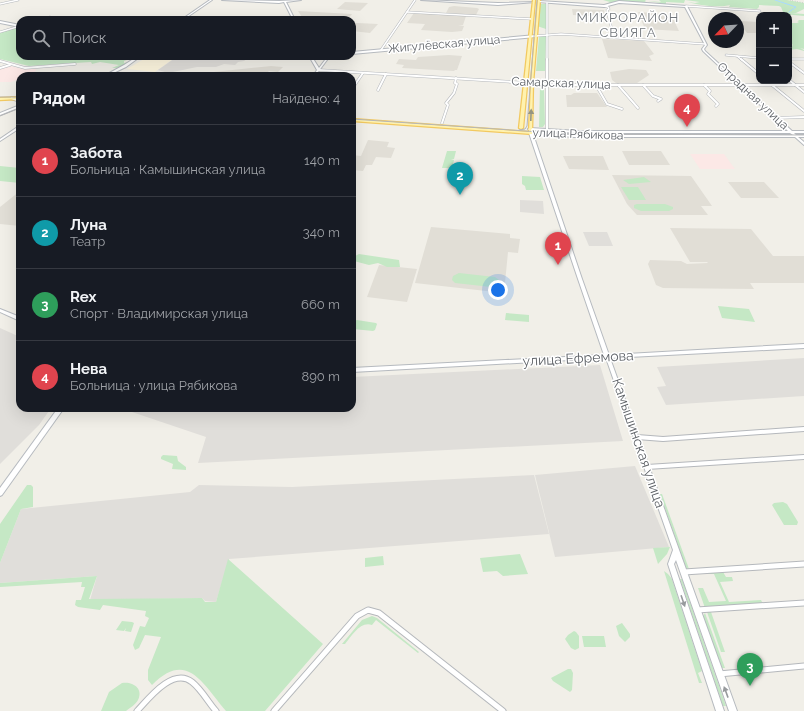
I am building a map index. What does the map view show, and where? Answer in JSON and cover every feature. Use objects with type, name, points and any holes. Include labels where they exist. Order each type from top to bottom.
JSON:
[{"type":"main road","points":[[531,131],[521,128],[534,1],[539,1]]},
{"type":"main road","name":"Камышинская улица","points":[[531,131],[532,83],[539,1]]},
{"type":"main road","points":[[0,97],[16,98]]},
{"type":"main road","points":[[0,97],[16,98]]},
{"type":"main road","name":"улица Рябикова","points":[[356,116],[521,128]]},
{"type":"main road","name":"улица Рябикова","points":[[356,120],[531,131]]},
{"type":"street","points":[[0,4],[18,0]]},
{"type":"street","points":[[188,16],[210,0]]},
{"type":"street","points":[[223,0],[284,2],[300,0]]},
{"type":"street","points":[[381,50],[415,0]]},
{"type":"street","points":[[422,0],[498,4],[534,1]]},
{"type":"street","points":[[539,1],[547,3],[604,6],[619,2],[760,11]]},
{"type":"street","points":[[284,2],[292,16]]},
{"type":"street","points":[[547,3],[547,130]]},
{"type":"street","points":[[604,6],[609,8],[607,10],[614,38]]},
{"type":"street","name":"Отрадная улица","points":[[686,6],[705,44],[704,51],[804,144]]},
{"type":"street","points":[[407,12],[532,19]]},
{"type":"street","points":[[0,22],[16,25]]},
{"type":"street","points":[[1,32],[16,27]]},
{"type":"street","points":[[536,36],[548,35],[614,38],[705,44]]},
{"type":"street","name":"Жигулёвская улица","points":[[356,52],[536,36]]},
{"type":"street","points":[[726,55],[756,58]]},
{"type":"street","points":[[737,56],[756,72]]},
{"type":"street","points":[[792,59],[804,59]]},
{"type":"street","points":[[112,72],[134,60]]},
{"type":"street","points":[[312,60],[318,70],[326,60]]},
{"type":"street","points":[[0,61],[25,68],[75,64]]},
{"type":"street","points":[[0,67],[9,64]]},
{"type":"street","points":[[315,64],[323,64]]},
{"type":"street","points":[[792,64],[804,73]]},
{"type":"street","name":"Самарская улица","points":[[318,70],[352,72]]},
{"type":"street","name":"Самарская улица","points":[[356,72],[547,84],[804,85]]},
{"type":"street","points":[[356,83],[363,73]]},
{"type":"street","points":[[378,90],[386,74]]},
{"type":"street","points":[[442,123],[448,105],[446,103],[454,93],[457,84],[455,83],[456,78]]},
{"type":"street","points":[[792,82],[804,92]]},
{"type":"street","points":[[596,85],[607,104],[622,109]]},
{"type":"street","points":[[618,85],[638,108]]},
{"type":"street","points":[[643,85],[653,96],[661,99],[658,102]]},
{"type":"street","points":[[704,85],[710,91],[708,94],[718,104],[716,106]]},
{"type":"street","points":[[772,85],[804,112]]},
{"type":"street","points":[[0,114],[16,108]]},
{"type":"street","points":[[776,118],[804,117]]},
{"type":"street","points":[[0,140],[16,130]]},
{"type":"street","name":"улица Рябикова","points":[[531,131],[804,132]]},
{"type":"street","name":"улица Рябикова","points":[[531,131],[574,136],[804,136]]},
{"type":"street","name":"Камышинская улица","points":[[531,131],[608,357],[733,711]]},
{"type":"street","points":[[0,310],[16,317]]},
{"type":"street","name":"улица Ефремова","points":[[356,370],[804,346]]},
{"type":"street","points":[[0,493],[58,412]]},
{"type":"street","points":[[637,437],[663,439],[804,429]]},
{"type":"street","points":[[647,467],[804,457]]},
{"type":"street","name":"Камышинская улица","points":[[676,550],[671,564],[720,711]]},
{"type":"street","points":[[684,572],[804,564]]},
{"type":"street","points":[[697,610],[804,603]]},
{"type":"street","points":[[274,711],[358,616],[362,612],[368,610],[380,613],[503,711]]},
{"type":"street","points":[[719,674],[804,666]]},
{"type":"street","points":[[137,711],[162,686],[177,678],[185,678],[191,682],[216,711]]},
{"type":"shaded area","points":[[345,2],[368,3],[360,11],[337,9]]},
{"type":"shaded area","points":[[454,6],[479,9],[476,15],[446,13],[449,7]]},
{"type":"shaded area","points":[[572,9],[604,10],[605,17],[573,15]]},
{"type":"shaded area","points":[[298,11],[352,14],[350,16],[301,16]]},
{"type":"shaded area","points":[[638,12],[671,14],[679,31],[645,29]]},
{"type":"shaded area","points":[[414,13],[466,16],[463,25],[458,25],[464,26],[462,31],[452,32],[421,30],[425,24],[407,23]]},
{"type":"shaded area","points":[[744,21],[756,22],[756,33],[747,33],[744,29]]},
{"type":"shaded area","points":[[356,23],[378,24],[370,33],[356,31]]},
{"type":"shaded area","points":[[602,39],[644,41],[654,54],[649,56],[652,61],[608,58]]},
{"type":"shaded area","points":[[449,55],[462,56],[457,70],[402,68],[404,65],[396,64],[399,59],[416,60],[418,57]]},
{"type":"shaded area","points":[[142,60],[172,60],[155,72],[127,69]]},
{"type":"shaded area","points":[[172,60],[245,60],[238,62],[235,65],[224,64],[216,67],[197,67],[173,72],[158,70]]},
{"type":"shaded area","points":[[10,66],[24,69],[36,69],[36,71],[16,72],[16,80],[0,82],[0,69]]},
{"type":"shaded area","points":[[271,66],[283,67],[278,72],[214,72]]},
{"type":"shaded area","points":[[629,69],[646,70],[649,75],[637,83],[616,83],[612,80],[610,72]]},
{"type":"shaded area","points":[[574,93],[597,93],[607,107],[567,107],[566,95],[571,95]]},
{"type":"shaded area","points":[[368,140],[389,142],[387,147],[395,148],[391,158],[376,157],[372,165],[366,165],[363,171],[356,170],[356,155],[361,156]]},
{"type":"shaded area","points":[[622,151],[661,151],[670,165],[629,165]]},
{"type":"shaded area","points":[[690,154],[724,154],[735,169],[700,169]]},
{"type":"shaded area","points":[[563,156],[603,156],[609,170],[569,169]]},
{"type":"shaded area","points":[[612,175],[691,176],[712,206],[701,206],[708,215],[637,215],[627,204]]},
{"type":"shaded area","points":[[728,182],[764,182],[779,198],[741,198]]},
{"type":"shaded area","points":[[16,194],[16,226],[0,224],[0,207]]},
{"type":"shaded area","points":[[520,200],[543,201],[544,214],[520,212]]},
{"type":"shaded area","points":[[431,227],[510,234],[510,238],[520,239],[518,253],[508,252],[504,293],[415,283]]},
{"type":"shaded area","points":[[670,228],[751,229],[773,256],[804,256],[804,283],[750,283],[754,289],[663,288],[656,285],[648,264],[650,260],[681,261],[687,264],[708,263],[690,262]]},
{"type":"shaded area","points":[[583,232],[607,232],[613,246],[589,246]]},
{"type":"shaded area","points":[[379,265],[417,269],[407,302],[367,297]]},
{"type":"shaded area","points":[[0,328],[16,335],[16,412],[48,412],[39,425],[0,464]]},
{"type":"shaded area","points":[[804,358],[804,396],[666,405],[657,387],[666,386],[657,367]]},
{"type":"shaded area","points":[[600,365],[623,441],[198,463],[206,437],[132,412],[356,412],[356,377]]},
{"type":"shaded area","points":[[635,466],[669,547],[555,557],[535,475]]},
{"type":"shaded area","points":[[534,475],[549,534],[229,559],[216,602],[205,601],[202,598],[90,600],[97,576],[0,583],[0,563],[21,509],[190,492],[199,485],[292,487]]},
{"type":"green space","points":[[603,0],[645,0],[646,1],[643,3],[661,3],[648,1],[661,2],[659,0],[685,0],[684,3],[666,2],[666,5],[619,2],[606,4],[610,2]]},
{"type":"green space","points":[[685,0],[787,0],[804,3],[804,9],[796,13],[792,13],[783,12],[779,6],[759,5],[757,9],[729,7],[730,5],[702,5],[688,2],[700,2]]},
{"type":"green space","points":[[540,4],[546,4],[546,29],[537,26]]},
{"type":"green space","points":[[792,13],[804,14],[804,16],[792,15]]},
{"type":"green space","points":[[798,20],[804,20],[804,49],[800,48],[804,51],[792,50],[792,23],[797,23],[799,22],[797,21],[799,21]]},
{"type":"green space","points":[[16,28],[16,60],[127,60],[124,61],[124,63],[133,61],[117,68],[112,68],[119,65],[100,62],[92,64],[91,62],[29,66],[0,59],[0,33]]},
{"type":"green space","points":[[539,36],[546,36],[545,71],[536,71]]},
{"type":"green space","points":[[540,84],[545,85],[545,124],[543,127],[539,127],[540,86],[542,85]]},
{"type":"green space","points":[[447,151],[456,151],[454,159],[451,159],[454,160],[452,168],[442,168]]},
{"type":"green space","points":[[0,166],[16,168],[16,183],[0,181]]},
{"type":"green space","points":[[522,176],[540,177],[544,190],[526,190],[525,186],[522,184]]},
{"type":"green space","points":[[644,177],[651,182],[629,184],[623,180]]},
{"type":"green space","points":[[621,187],[638,187],[646,200],[629,200]]},
{"type":"green space","points":[[665,204],[673,207],[673,209],[669,211],[641,211],[634,208],[634,205]]},
{"type":"green space","points":[[359,254],[399,260],[400,267],[387,267],[378,263],[369,265],[356,262],[356,256]]},
{"type":"green space","points":[[459,273],[495,277],[499,280],[499,283],[491,287],[455,283],[452,280],[453,276]]},
{"type":"green space","points":[[718,306],[749,309],[755,322],[722,318]]},
{"type":"green space","points":[[506,313],[529,315],[529,322],[505,320]]},
{"type":"green space","points":[[356,320],[376,323],[375,330],[356,329]]},
{"type":"green space","points":[[163,455],[177,456],[178,461],[186,467],[186,470],[172,469],[173,464],[161,459]]},
{"type":"green space","points":[[27,485],[31,485],[33,487],[33,507],[21,509],[0,563],[0,524]]},
{"type":"green space","points":[[660,494],[662,494],[689,569],[686,568]]},
{"type":"green space","points":[[783,502],[787,504],[798,522],[797,525],[784,525],[772,505],[774,503]]},
{"type":"green space","points":[[670,547],[667,554],[658,564],[653,548]]},
{"type":"green space","points":[[520,554],[528,574],[503,576],[497,571],[483,572],[480,558]]},
{"type":"green space","points":[[383,556],[384,565],[365,567],[365,558]]},
{"type":"green space","points":[[228,559],[323,644],[265,711],[226,711],[202,681],[194,674],[185,670],[175,670],[164,675],[152,685],[148,680],[148,670],[161,637],[145,635],[139,648],[135,650],[133,645],[140,626],[145,627],[149,618],[145,616],[146,611],[103,605],[100,610],[78,607],[75,605],[76,600],[81,600],[85,587],[81,587],[82,582],[0,587],[0,583],[97,576],[89,599],[202,598],[205,602],[216,602]]},
{"type":"green space","points":[[664,571],[672,579],[702,671],[698,673],[702,683],[699,683]]},
{"type":"green space","points":[[723,572],[726,577],[732,577],[733,581],[720,582],[729,602],[761,600],[763,604],[705,608],[698,588],[703,588],[709,602],[726,601],[714,574],[693,574]]},
{"type":"green space","points":[[680,579],[682,579],[726,706],[723,706]]},
{"type":"green space","points":[[707,612],[711,612],[725,652],[721,652]]},
{"type":"green space","points":[[705,613],[725,668],[722,668],[703,616]]},
{"type":"green space","points":[[372,616],[377,618],[419,652],[418,653],[376,620],[372,625],[368,624],[360,627],[353,633],[345,644],[342,644],[362,620]]},
{"type":"green space","points":[[122,621],[134,623],[131,632],[125,631],[126,628],[124,631],[116,630]]},
{"type":"green space","points":[[622,623],[630,634],[630,637],[625,642],[619,636],[616,626]]},
{"type":"green space","points":[[574,631],[579,636],[579,648],[575,650],[571,648],[565,639]]},
{"type":"green space","points":[[582,636],[604,636],[606,647],[584,647]]},
{"type":"green space","points":[[568,669],[571,669],[573,673],[572,690],[570,692],[553,681],[551,678]]},
{"type":"green space","points":[[122,683],[130,683],[136,686],[139,692],[137,701],[126,711],[101,711],[109,692]]},
{"type":"waterway","points":[[775,0],[796,7],[789,12]]},
{"type":"tram line","points":[[519,130],[525,129],[527,126],[537,0]]},
{"type":"tram line","points":[[0,97],[16,97]]},
{"type":"tram line","points":[[0,116],[16,110]]},
{"type":"tram line","points":[[356,119],[568,134],[804,135]]},
{"type":"railway","points":[[790,0],[804,3]]},
{"type":"place","name":"Нева","points":[[687,127]]},
{"type":"place","name":"Луна","points":[[460,195]]},
{"type":"place","name":"Забота","points":[[558,265]]},
{"type":"place","name":"Rex","points":[[750,686]]},
{"type":"district","name":"МИКРОРАЙОН СВИЯГА","points":[[628,24]]}]
